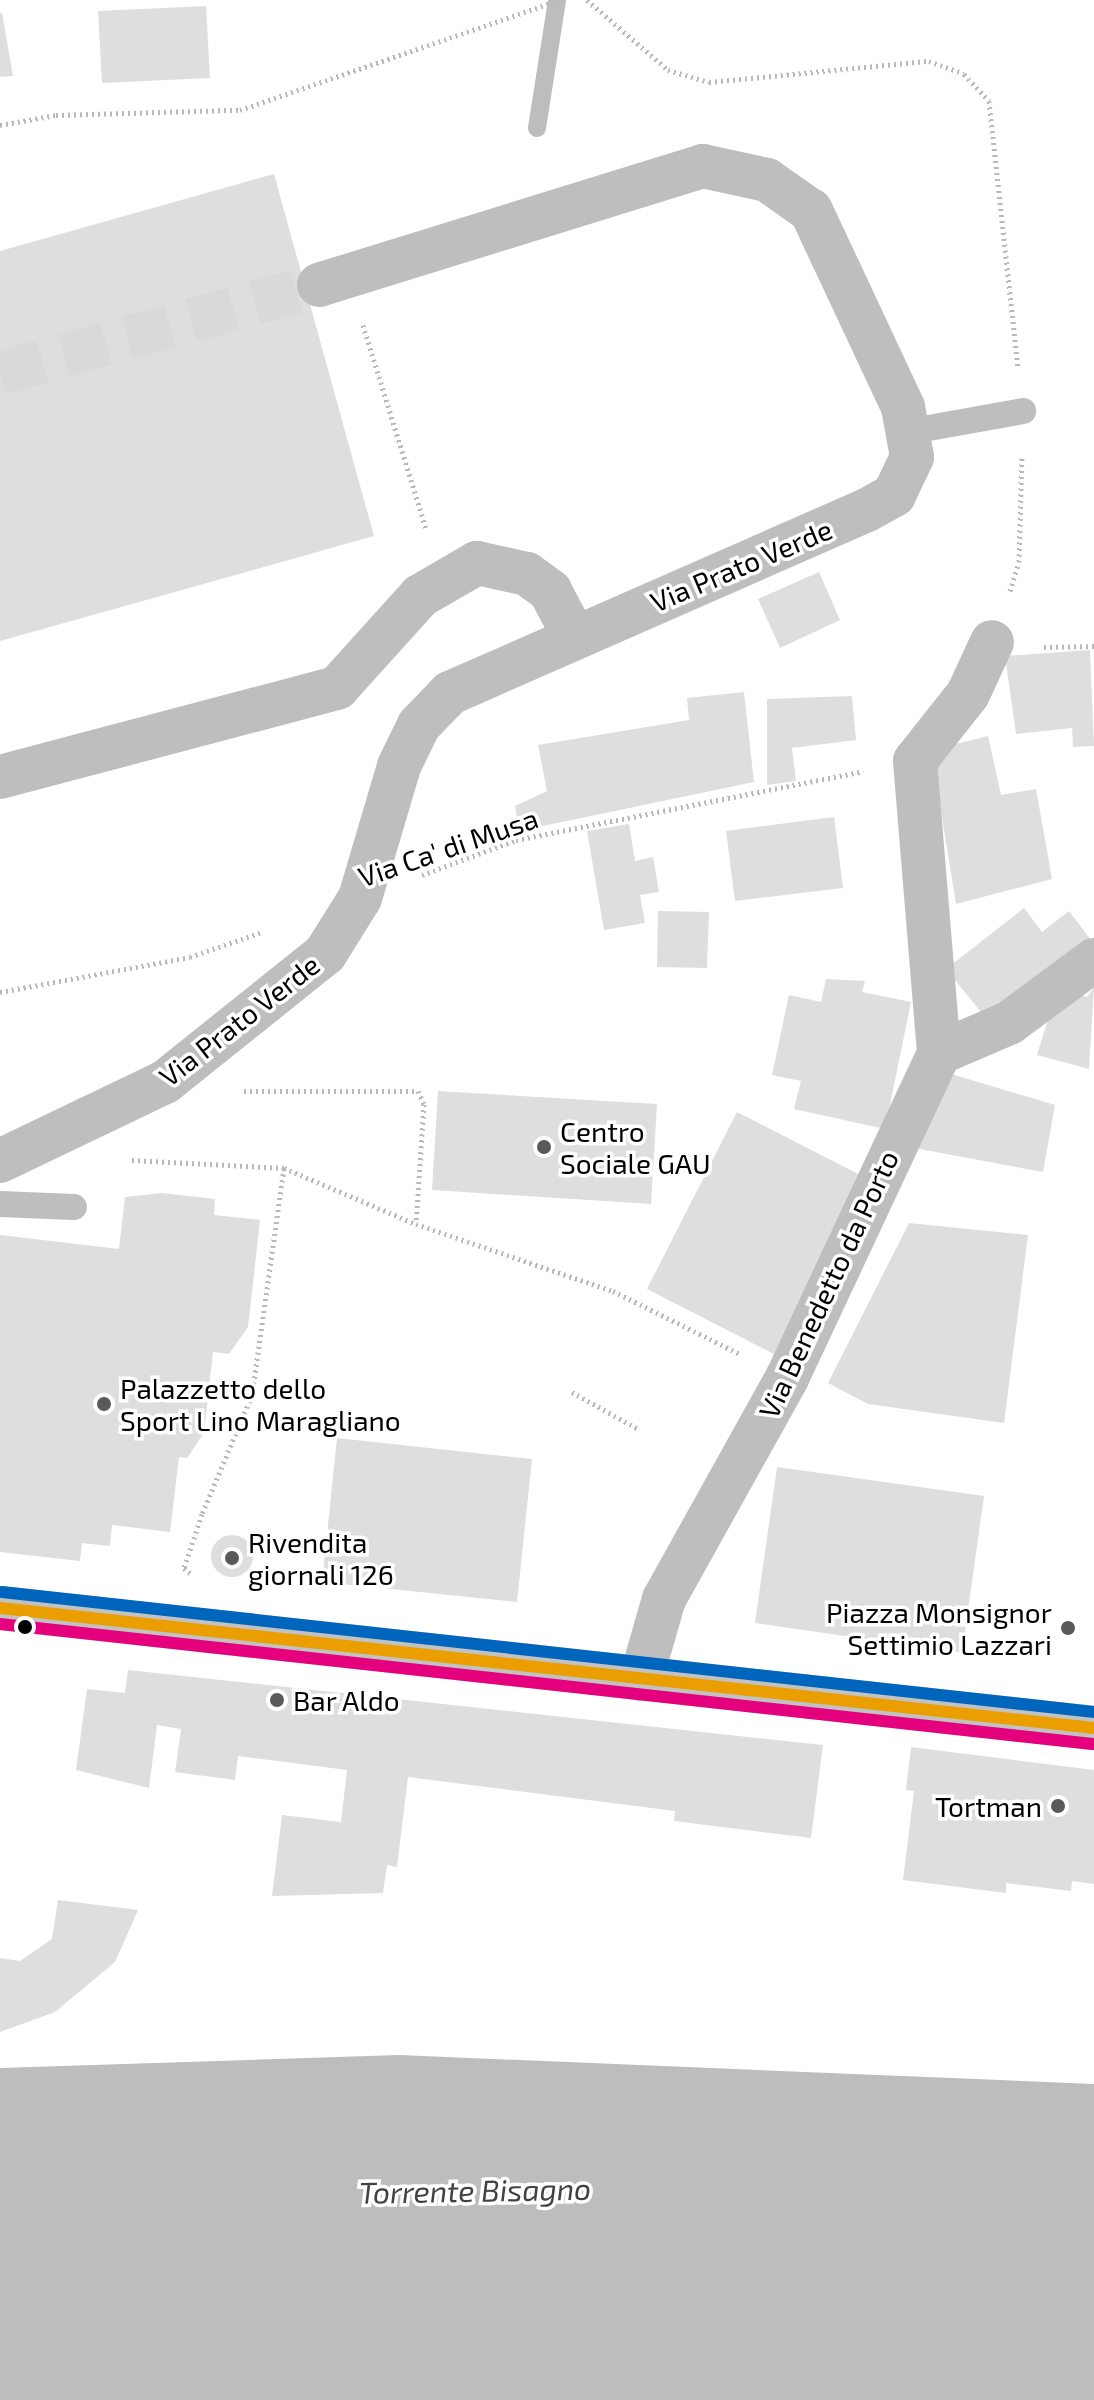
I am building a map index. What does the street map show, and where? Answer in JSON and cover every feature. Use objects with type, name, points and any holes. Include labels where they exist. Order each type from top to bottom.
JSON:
[{"type":"street","points":[[333,280],[703,166],[767,180],[811,211],[912,431]]},
{"type":"street","name":"Via Prato Verde","points":[[0,1161],[165,1082],[325,954],[360,898],[399,766],[419,725],[450,693],[894,495],[912,457],[912,431]]},
{"type":"street","points":[[0,777],[337,688],[420,596],[477,563],[527,574],[550,591],[574,636]]},
{"type":"street","points":[[992,642],[968,694],[915,761],[939,1053],[1009,1023],[1094,960]]},
{"type":"street","name":"Via Benedetto da Porto","points":[[641,1679],[664,1599],[787,1378],[939,1053]]},
{"type":"street","points":[[0,1608],[1094,1728]]},
{"type":"lane","points":[[912,431],[1023,411]]},
{"type":"lane","points":[[0,1204],[74,1207]]},
{"type":"path","points":[[0,125],[56,115],[240,110],[559,0]]},
{"type":"path","points":[[587,0],[668,70],[709,82],[929,61],[964,74],[989,101],[1023,411],[1019,562],[992,642]]},
{"type":"path","points":[[333,280],[429,539]]},
{"type":"path","name":"Via Ca' di Musa","points":[[360,898],[516,840],[915,761]]},
{"type":"path","points":[[0,992],[190,957],[275,928]]},
{"type":"path","points":[[232,1091],[418,1091],[424,1104],[416,1224]]},
{"type":"path","points":[[74,1207],[93,1171],[132,1160],[284,1168],[416,1224],[613,1291],[787,1378]]},
{"type":"path","points":[[203,1575],[184,1568],[252,1395],[284,1168]]},
{"type":"path","points":[[572,1392],[638,1429]]},
{"type":"water","name":"Torrente Bisagno","points":[[399,2055],[1094,2084],[1094,2400],[0,2400],[0,2068]]},
{"type":"building","points":[[206,6],[210,78],[102,83],[98,11]]},
{"type":"building","points":[[2,13],[13,76],[0,77]]},
{"type":"building","points":[[274,174],[374,536],[0,641],[0,251]]},
{"type":"building","points":[[819,572],[840,620],[780,648],[758,599]]},
{"type":"building","points":[[1090,650],[1094,746],[1073,747],[1072,728],[1016,734],[1005,656]]},
{"type":"building","points":[[744,692],[754,782],[519,831],[515,806],[547,791],[538,745],[689,720],[687,698]]},
{"type":"building","points":[[852,696],[856,740],[792,748],[796,781],[767,785],[767,699]]},
{"type":"building","points":[[988,736],[1001,795],[1036,789],[1052,879],[956,904],[931,750]]},
{"type":"building","points":[[834,817],[843,888],[735,901],[726,831]]},
{"type":"building","points":[[629,824],[635,861],[653,857],[659,892],[640,895],[645,923],[604,930],[587,831]]},
{"type":"building","points":[[1024,908],[1042,932],[1069,911],[1091,940],[989,1022],[946,969]]},
{"type":"building","points":[[658,911],[709,912],[707,968],[657,967]]},
{"type":"building","points":[[826,979],[865,981],[862,992],[911,1002],[885,1129],[794,1109],[801,1081],[772,1075],[789,995],[821,1002]]},
{"type":"building","points":[[1058,987],[1087,997],[1094,987],[1089,1069],[1037,1055]]},
{"type":"building","points":[[938,1070],[1055,1105],[1043,1172],[914,1148]]},
{"type":"building","name":"Centro Sociale GAU","points":[[438,1091],[657,1104],[651,1204],[432,1190]]},
{"type":"building","points":[[737,1112],[864,1177],[774,1354],[647,1289]]},
{"type":"building","name":"Palazzetto dello Sport Lino Maragliano","points":[[162,1193],[215,1199],[214,1215],[260,1220],[248,1327],[229,1354],[213,1352],[204,1433],[187,1458],[179,1457],[170,1532],[112,1525],[110,1546],[82,1543],[80,1561],[0,1552],[0,1235],[119,1249],[125,1197]]},
{"type":"building","points":[[909,1223],[1028,1235],[1004,1423],[868,1404],[828,1383]]},
{"type":"building","points":[[337,1438],[532,1459],[517,1602],[322,1582]]},
{"type":"building","points":[[777,1467],[984,1496],[962,1653],[755,1623]]},
{"type":"building","name":"Rivendita giornali 126","points":[[232,1535],[247,1541],[253,1556],[247,1571],[232,1577],[217,1571],[211,1556],[217,1541]]},
{"type":"building","points":[[128,1670],[823,1745],[811,1838],[674,1821],[675,1811],[408,1777],[397,1867],[387,1865],[383,1893],[272,1896],[282,1815],[341,1822],[347,1770],[238,1756],[235,1780],[175,1772],[181,1729],[157,1725],[149,1788],[76,1770],[87,1689],[125,1693]]},
{"type":"building","points":[[911,1747],[1094,1770],[1094,1884],[1072,1881],[1071,1891],[1006,1883],[1006,1893],[903,1880],[914,1791],[906,1790]]},
{"type":"building","points":[[58,1900],[138,1910],[115,1962],[55,2012],[0,2032],[0,1958],[20,1961],[52,1939]]},
{"type":"waterway","points":[[537,128],[557,0]]},
{"type":"tunnel","points":[[0,373],[319,285]]},
{"type":"transit line","points":[[2,1592],[1094,1712]]},
{"type":"transit line","points":[[0,1608],[1094,1728]]},
{"type":"transit line","points":[[0,1624],[1092,1744]]},
{"type":"place","name":"Centro Sociale GAU","points":[[544,1147]]},
{"type":"place","name":"Palazzetto dello Sport Lino Maragliano","points":[[104,1404]]},
{"type":"place","name":"Rivendita giornali 126","points":[[232,1558]]},
{"type":"place","name":"Piazza Monsignor Settimio Lazzari","points":[[1068,1628]]},
{"type":"place","name":"Bar Aldo","points":[[277,1700]]},
{"type":"place","name":"Tortman","points":[[1058,1806]]}]
